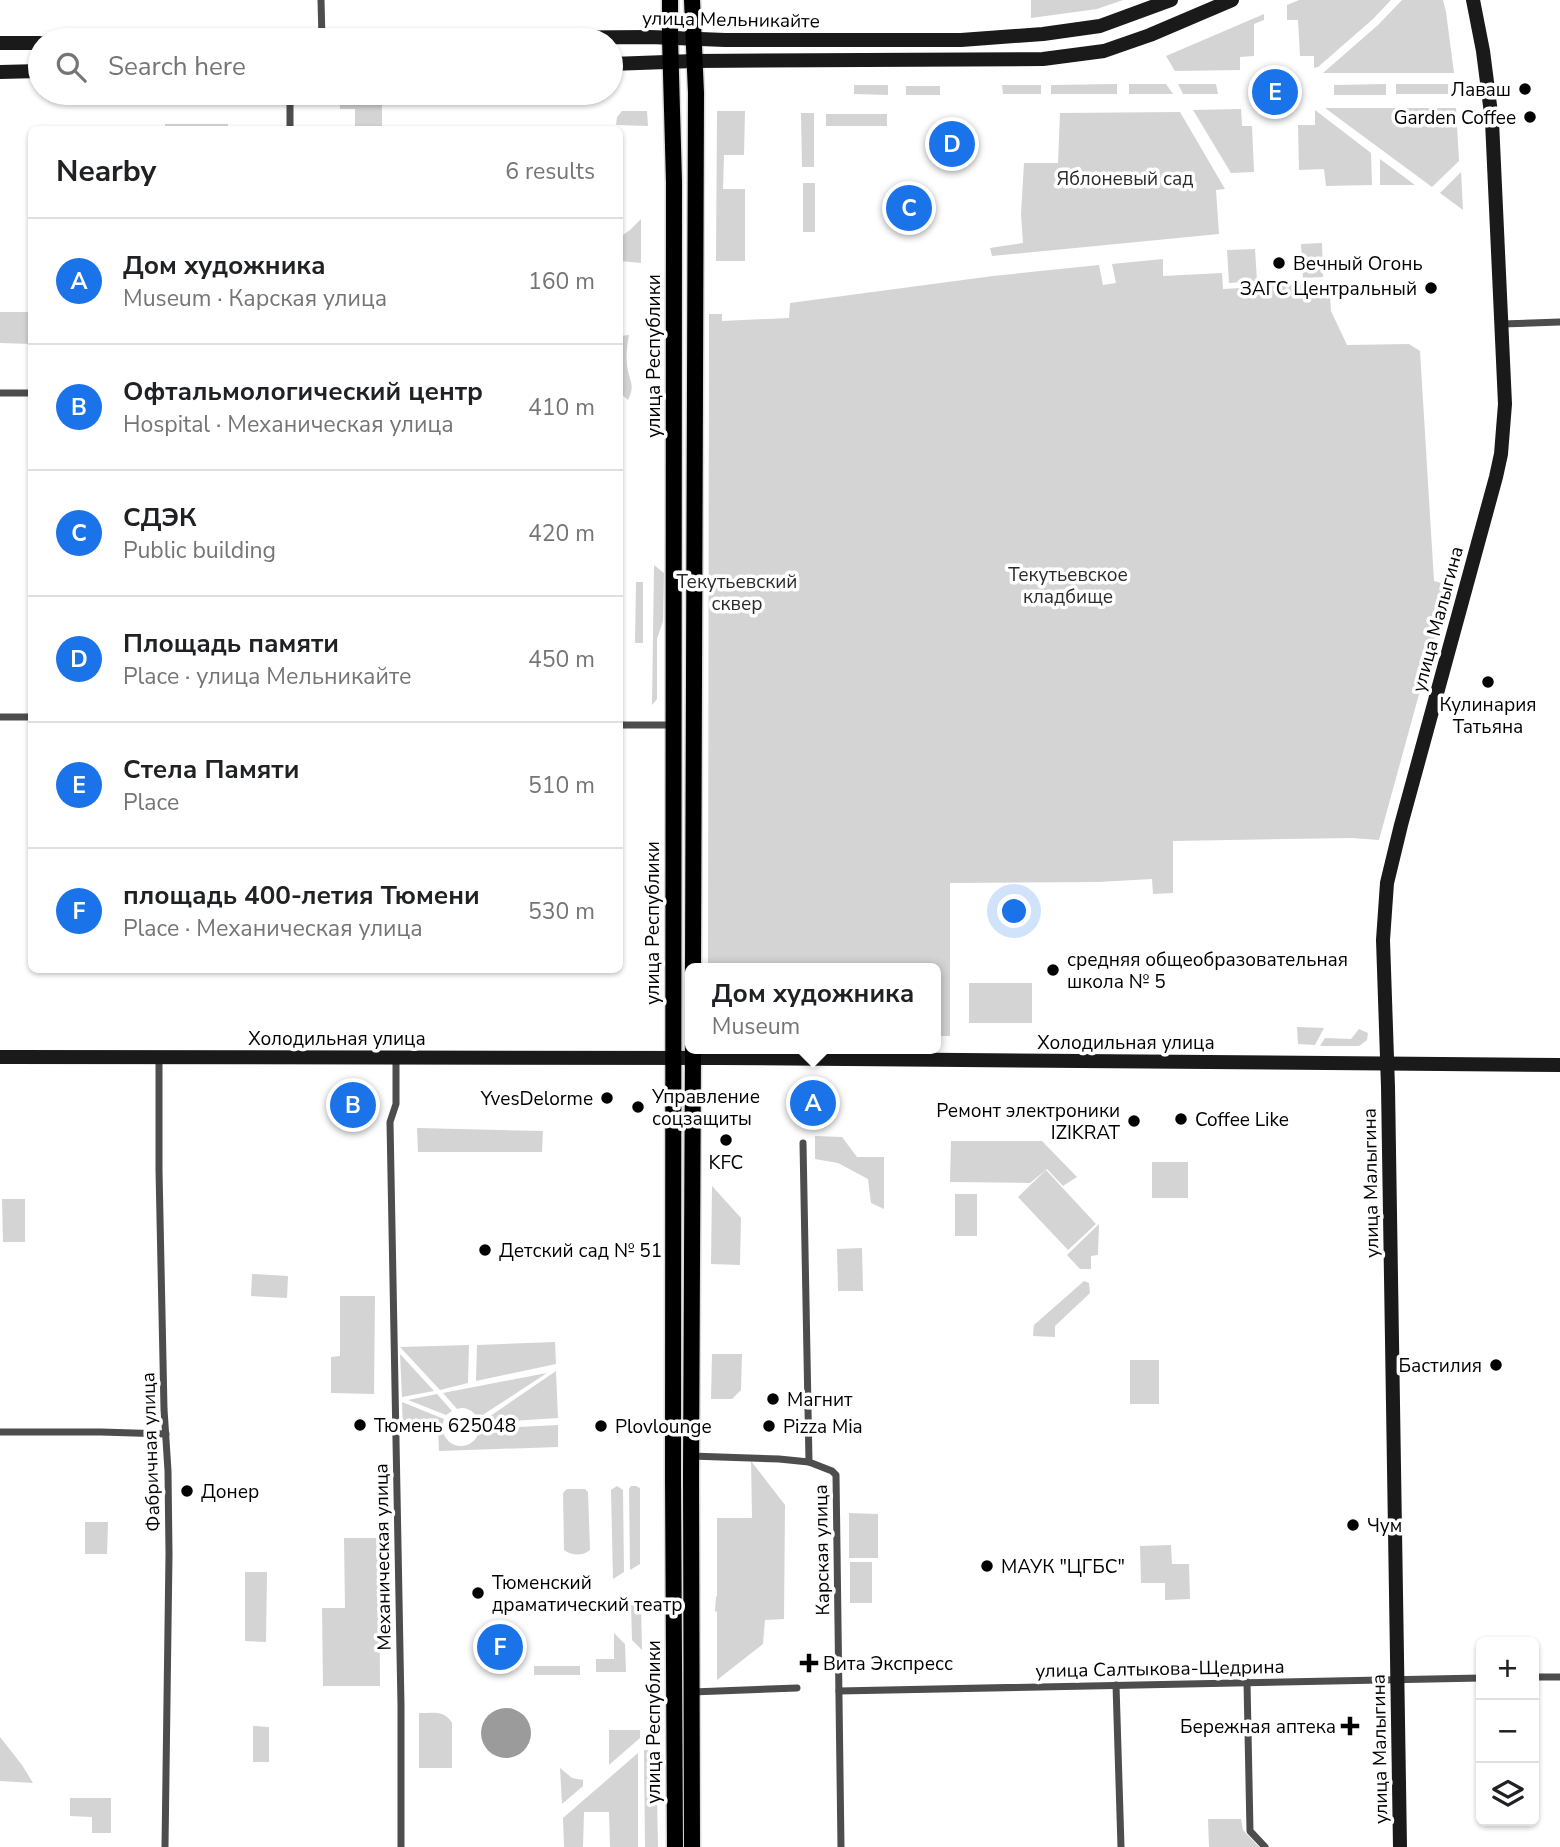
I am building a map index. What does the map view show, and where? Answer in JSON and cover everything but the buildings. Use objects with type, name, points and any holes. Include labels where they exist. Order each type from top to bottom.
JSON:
[{"type":"main road","name":"улица Республики","points":[[670,0],[674,182],[674,1847]]},
{"type":"main road","points":[[692,0],[696,93],[693,963]]},
{"type":"main road","name":"улица Республики","points":[[692,1054],[692,1847]]},
{"type":"street","points":[[321,0],[322,28]]},
{"type":"street","name":"улица Мельникайте","points":[[623,38],[961,40],[1043,34],[1100,26],[1148,5],[1171,0]]},
{"type":"street","name":"улица Мельникайте","points":[[623,64],[1043,59],[1104,51],[1150,35],[1232,0]]},
{"type":"street","points":[[1473,0],[1492,121],[1501,328],[1560,322]]},
{"type":"street","points":[[0,43],[28,43]]},
{"type":"street","points":[[0,72],[28,71]]},
{"type":"street","points":[[290,105],[290,126]]},
{"type":"street","name":"улица Малыгина","points":[[1400,1847],[1383,940],[1387,883],[1501,454],[1505,404],[1501,328]]},
{"type":"street","points":[[0,393],[28,393]]},
{"type":"street","points":[[0,717],[28,717]]},
{"type":"street","points":[[623,725],[673,725]]},
{"type":"street","name":"Холодильная улица","points":[[0,1057],[673,1059],[692,1054],[1560,1065]]},
{"type":"street","name":"Фабричная улица","points":[[159,1057],[159,1170],[169,1554],[165,1847]]},
{"type":"street","name":"Механическая улица","points":[[397,1057],[396,1104],[390,1122],[401,1705],[401,1847]]},
{"type":"street","name":"Карская улица","points":[[803,1143],[809,1462],[836,1475],[841,1847]]},
{"type":"street","points":[[0,1432],[166,1434]]},
{"type":"street","points":[[691,1456],[809,1462]]},
{"type":"street","points":[[1539,1677],[1560,1677]]},
{"type":"street","name":"улица Салтыкова-Щедрина","points":[[839,1690],[1476,1678]]},
{"type":"street","points":[[1247,1682],[1250,1831],[1265,1847]]},
{"type":"street","points":[[1116,1685],[1121,1847]]},
{"type":"street","points":[[691,1692],[797,1688]]},
{"type":"green space","points":[[1031,0],[1123,0],[1097,9],[1031,18]]},
{"type":"green space","points":[[1299,0],[1391,0],[1373,19],[1314,68],[1314,56],[1300,56],[1298,20],[1287,20],[1287,5]]},
{"type":"green space","points":[[1402,0],[1443,0],[1454,73],[1323,73],[1378,25]]},
{"type":"green space","points":[[1264,14],[1264,20],[1254,24],[1254,56],[1240,57],[1240,70],[1175,71],[1166,56]]},
{"type":"green space","points":[[1117,84],[1117,94],[1051,94],[1051,85]]},
{"type":"green space","points":[[1129,84],[1166,84],[1173,94],[1129,94]]},
{"type":"green space","points":[[1178,84],[1216,84],[1218,94],[1183,94]]},
{"type":"green space","points":[[1386,84],[1386,95],[1334,95],[1334,85]]},
{"type":"green space","points":[[1396,84],[1448,84],[1448,94],[1396,94]]},
{"type":"green space","points":[[854,85],[888,85],[888,95],[854,94]]},
{"type":"green space","points":[[1002,85],[1041,85],[1041,94],[1003,94]]},
{"type":"green space","points":[[906,86],[940,86],[940,95],[906,95]]},
{"type":"green space","points":[[340,105],[382,105],[382,126],[355,126],[355,109],[340,109]]},
{"type":"green space","points":[[1325,108],[1456,108],[1459,161],[1432,187]]},
{"type":"green space","points":[[1241,109],[1242,126],[1252,126],[1254,172],[1231,173],[1193,110]]},
{"type":"green space","points":[[1315,110],[1371,153],[1372,185],[1326,186],[1324,169],[1299,170],[1298,125],[1315,125]]},
{"type":"green space","points":[[622,111],[647,111],[648,126],[616,125],[617,117]]},
{"type":"green space","points":[[717,111],[745,111],[744,155],[724,155],[723,189],[745,189],[745,261],[716,261]]},
{"type":"green space","name":"Яблоневый сад","points":[[1180,112],[1225,189],[1216,190],[1219,234],[992,256],[990,248],[1023,243],[1021,214],[1024,163],[1058,163],[1060,113]]},
{"type":"green space","points":[[801,113],[814,113],[814,167],[802,167]]},
{"type":"green space","points":[[826,114],[887,114],[887,126],[826,126]]},
{"type":"green space","points":[[165,124],[228,124],[228,126]]},
{"type":"green space","points":[[1380,159],[1415,185],[1380,185]]},
{"type":"green space","points":[[1461,171],[1463,210],[1440,193]]},
{"type":"green space","points":[[803,183],[815,183],[815,232],[803,232]]},
{"type":"green space","points":[[641,219],[641,263],[623,261],[623,235]]},
{"type":"green space","points":[[1322,243],[1323,277],[1303,278],[1301,244]]},
{"type":"green space","points":[[1255,249],[1257,281],[1229,283],[1227,250]]},
{"type":"green space","name":"Текутьевское кладбище","points":[[1163,259],[1163,276],[1222,273],[1223,289],[1329,283],[1331,311],[1347,345],[1409,344],[1420,351],[1434,581],[1449,585],[1379,840],[1352,838],[1173,841],[1173,893],[1153,894],[1152,879],[950,883],[950,1036],[941,1036],[941,963],[708,963],[709,314],[722,314],[722,321],[789,318],[790,303],[1099,265],[1103,285],[1116,283],[1112,264]]},
{"type":"green space","points":[[0,312],[28,312],[28,344],[0,343]]},
{"type":"green space","points":[[629,335],[627,361],[632,387],[628,400],[623,396],[623,336]]},
{"type":"green space","points":[[654,565],[664,573],[663,621],[657,639],[657,699],[652,705]]},
{"type":"green space","points":[[636,582],[643,582],[643,643],[635,643]]},
{"type":"green space","points":[[969,983],[1032,983],[1032,1023],[969,1023]]},
{"type":"green space","points":[[1297,1027],[1324,1028],[1315,1045],[1298,1044]]},
{"type":"green space","points":[[1359,1029],[1368,1033],[1367,1040],[1359,1046],[1320,1046],[1325,1038],[1351,1039]]},
{"type":"green space","points":[[417,1128],[543,1131],[542,1152],[418,1152]]},
{"type":"green space","points":[[815,1136],[842,1137],[857,1157],[884,1157],[884,1209],[871,1203],[868,1179],[838,1163],[815,1159]]},
{"type":"green space","points":[[951,1141],[1042,1141],[1077,1177],[1063,1186],[1047,1169],[1030,1183],[950,1182]]},
{"type":"green space","points":[[1152,1162],[1188,1162],[1188,1198],[1152,1198]]},
{"type":"green space","points":[[1046,1170],[1096,1224],[1068,1250],[1018,1197]]},
{"type":"green space","points":[[712,1186],[741,1218],[740,1265],[711,1264]]},
{"type":"green space","points":[[955,1194],[977,1194],[977,1236],[955,1236]]},
{"type":"green space","points":[[2,1199],[25,1199],[25,1242],[3,1242]]},
{"type":"green space","points":[[1099,1224],[1098,1255],[1091,1256],[1091,1269],[1080,1269],[1067,1255]]},
{"type":"green space","points":[[862,1248],[863,1291],[838,1291],[837,1249]]},
{"type":"green space","points":[[252,1274],[288,1276],[287,1298],[251,1296]]},
{"type":"green space","points":[[1084,1281],[1089,1283],[1090,1293],[1055,1326],[1055,1337],[1033,1336],[1034,1325]]},
{"type":"green space","points":[[340,1296],[375,1296],[374,1394],[331,1393],[331,1357],[340,1356]]},
{"type":"green space","points":[[555,1342],[556,1364],[476,1381],[477,1345]]},
{"type":"green space","points":[[469,1345],[468,1383],[440,1390],[400,1347]]},
{"type":"green space","points":[[400,1354],[434,1391],[402,1397]]},
{"type":"green space","points":[[712,1354],[742,1354],[741,1390],[732,1399],[711,1399]]},
{"type":"green space","points":[[1130,1360],[1159,1360],[1159,1404],[1130,1404]]},
{"type":"green space","points":[[556,1371],[558,1418],[480,1423]]},
{"type":"green space","points":[[547,1373],[478,1418],[469,1410],[457,1409],[443,1393]]},
{"type":"green space","points":[[437,1394],[452,1411],[446,1415],[408,1400]]},
{"type":"green space","points":[[402,1402],[444,1419],[445,1436],[456,1445],[470,1444],[480,1429],[558,1425],[558,1447],[439,1451],[438,1430],[403,1431]]},
{"type":"green space","points":[[751,1461],[785,1505],[784,1619],[765,1620],[763,1644],[717,1680],[717,1518],[752,1518]]},
{"type":"green space","points":[[617,1486],[623,1490],[624,1572],[613,1579],[611,1490]]},
{"type":"green space","points":[[631,1486],[640,1488],[640,1564],[630,1570],[629,1489]]},
{"type":"green space","points":[[567,1489],[585,1489],[588,1492],[590,1550],[581,1554],[564,1550],[563,1493]]},
{"type":"green space","points":[[849,1513],[878,1514],[878,1558],[849,1558]]},
{"type":"green space","points":[[85,1522],[108,1522],[107,1554],[85,1554]]},
{"type":"green space","points":[[344,1538],[379,1538],[380,1686],[323,1686],[322,1608],[345,1608]]},
{"type":"green space","points":[[1171,1545],[1172,1564],[1189,1564],[1190,1599],[1165,1600],[1165,1583],[1141,1583],[1140,1546]]},
{"type":"green space","points":[[850,1562],[872,1562],[872,1603],[850,1603]]},
{"type":"green space","points":[[245,1572],[267,1572],[266,1642],[245,1641]]},
{"type":"green space","points":[[631,1603],[641,1603],[642,1650],[632,1640]]},
{"type":"green space","points":[[614,1633],[625,1644],[626,1672],[596,1672],[596,1659],[614,1659]]},
{"type":"green space","points":[[534,1666],[580,1666],[580,1675],[534,1675]]},
{"type":"green space","points":[[419,1713],[442,1714],[452,1723],[452,1768],[419,1768]]},
{"type":"green space","points":[[253,1726],[269,1727],[269,1762],[253,1762]]},
{"type":"green space","points":[[609,1730],[640,1730],[640,1738],[609,1765]]},
{"type":"green space","points":[[0,1737],[22,1765],[33,1783],[0,1781]]},
{"type":"green space","points":[[644,1750],[656,1750],[658,1847],[645,1847]]},
{"type":"green space","points":[[638,1753],[638,1847],[610,1847],[609,1812],[584,1812],[583,1847],[564,1847],[563,1818]]},
{"type":"green space","points":[[560,1768],[572,1778],[583,1780],[583,1786],[562,1804]]},
{"type":"green space","points":[[70,1798],[111,1798],[111,1833],[92,1833],[92,1817],[70,1816]]},
{"type":"green space","points":[[1208,1819],[1241,1819],[1243,1830],[1259,1847],[1209,1847]]},
{"type":"shaded area","points":[[496,1709],[516,1709],[530,1723],[530,1743],[516,1757],[496,1757],[482,1743],[482,1723]]},
{"type":"place","name":"Лаваш","points":[[1525,89]]},
{"type":"place","name":"Стела Памяти","points":[[1275,92]]},
{"type":"place","name":"Garden Coffee","points":[[1530,117]]},
{"type":"place","name":"Площадь памяти","points":[[952,144]]},
{"type":"place","name":"СДЭК","points":[[909,208]]},
{"type":"place","name":"Вечный Огонь","points":[[1279,263]]},
{"type":"place","name":"ЗАГС Центральный","points":[[1431,288]]},
{"type":"place","name":"Кулинария Татьяна","points":[[1488,682]]},
{"type":"place","name":"средняя общеобразовательная школа № 5","points":[[1053,970]]},
{"type":"place","name":"YvesDelorme","points":[[607,1098]]},
{"type":"place","name":"Дом художника","points":[[813,1103]]},
{"type":"place","name":"Офтальмологический центр","points":[[353,1105]]},
{"type":"place","name":"Управление соцзащиты","points":[[638,1107]]},
{"type":"place","name":"Coffee Like","points":[[1181,1119]]},
{"type":"place","name":"Ремонт электроники IZIKRAT","points":[[1134,1121]]},
{"type":"place","name":"KFC","points":[[726,1140]]},
{"type":"place","name":"Детский сад № 51","points":[[485,1250]]},
{"type":"place","name":"Бастилия","points":[[1496,1365]]},
{"type":"place","name":"Магнит","points":[[773,1399]]},
{"type":"place","name":"Тюмень 625048","points":[[360,1425]]},
{"type":"place","name":"Plovlounge","points":[[601,1426]]},
{"type":"place","name":"Pizza Mia","points":[[769,1426]]},
{"type":"place","name":"Донер","points":[[187,1491]]},
{"type":"place","name":"Чум","points":[[1353,1525]]},
{"type":"place","name":"МАУК \"ЦГБС\"","points":[[987,1566]]},
{"type":"place","name":"Тюменский драматический театр","points":[[478,1593]]},
{"type":"place","name":"площадь 400-летия Тюмени","points":[[500,1647]]},
{"type":"place","name":"Вита Экспресс","points":[[809,1663]]},
{"type":"place","name":"Бережная аптека","points":[[1350,1726]]},
{"type":"park label","name":"Текутьевский сквер","points":[[737,592]]}]
